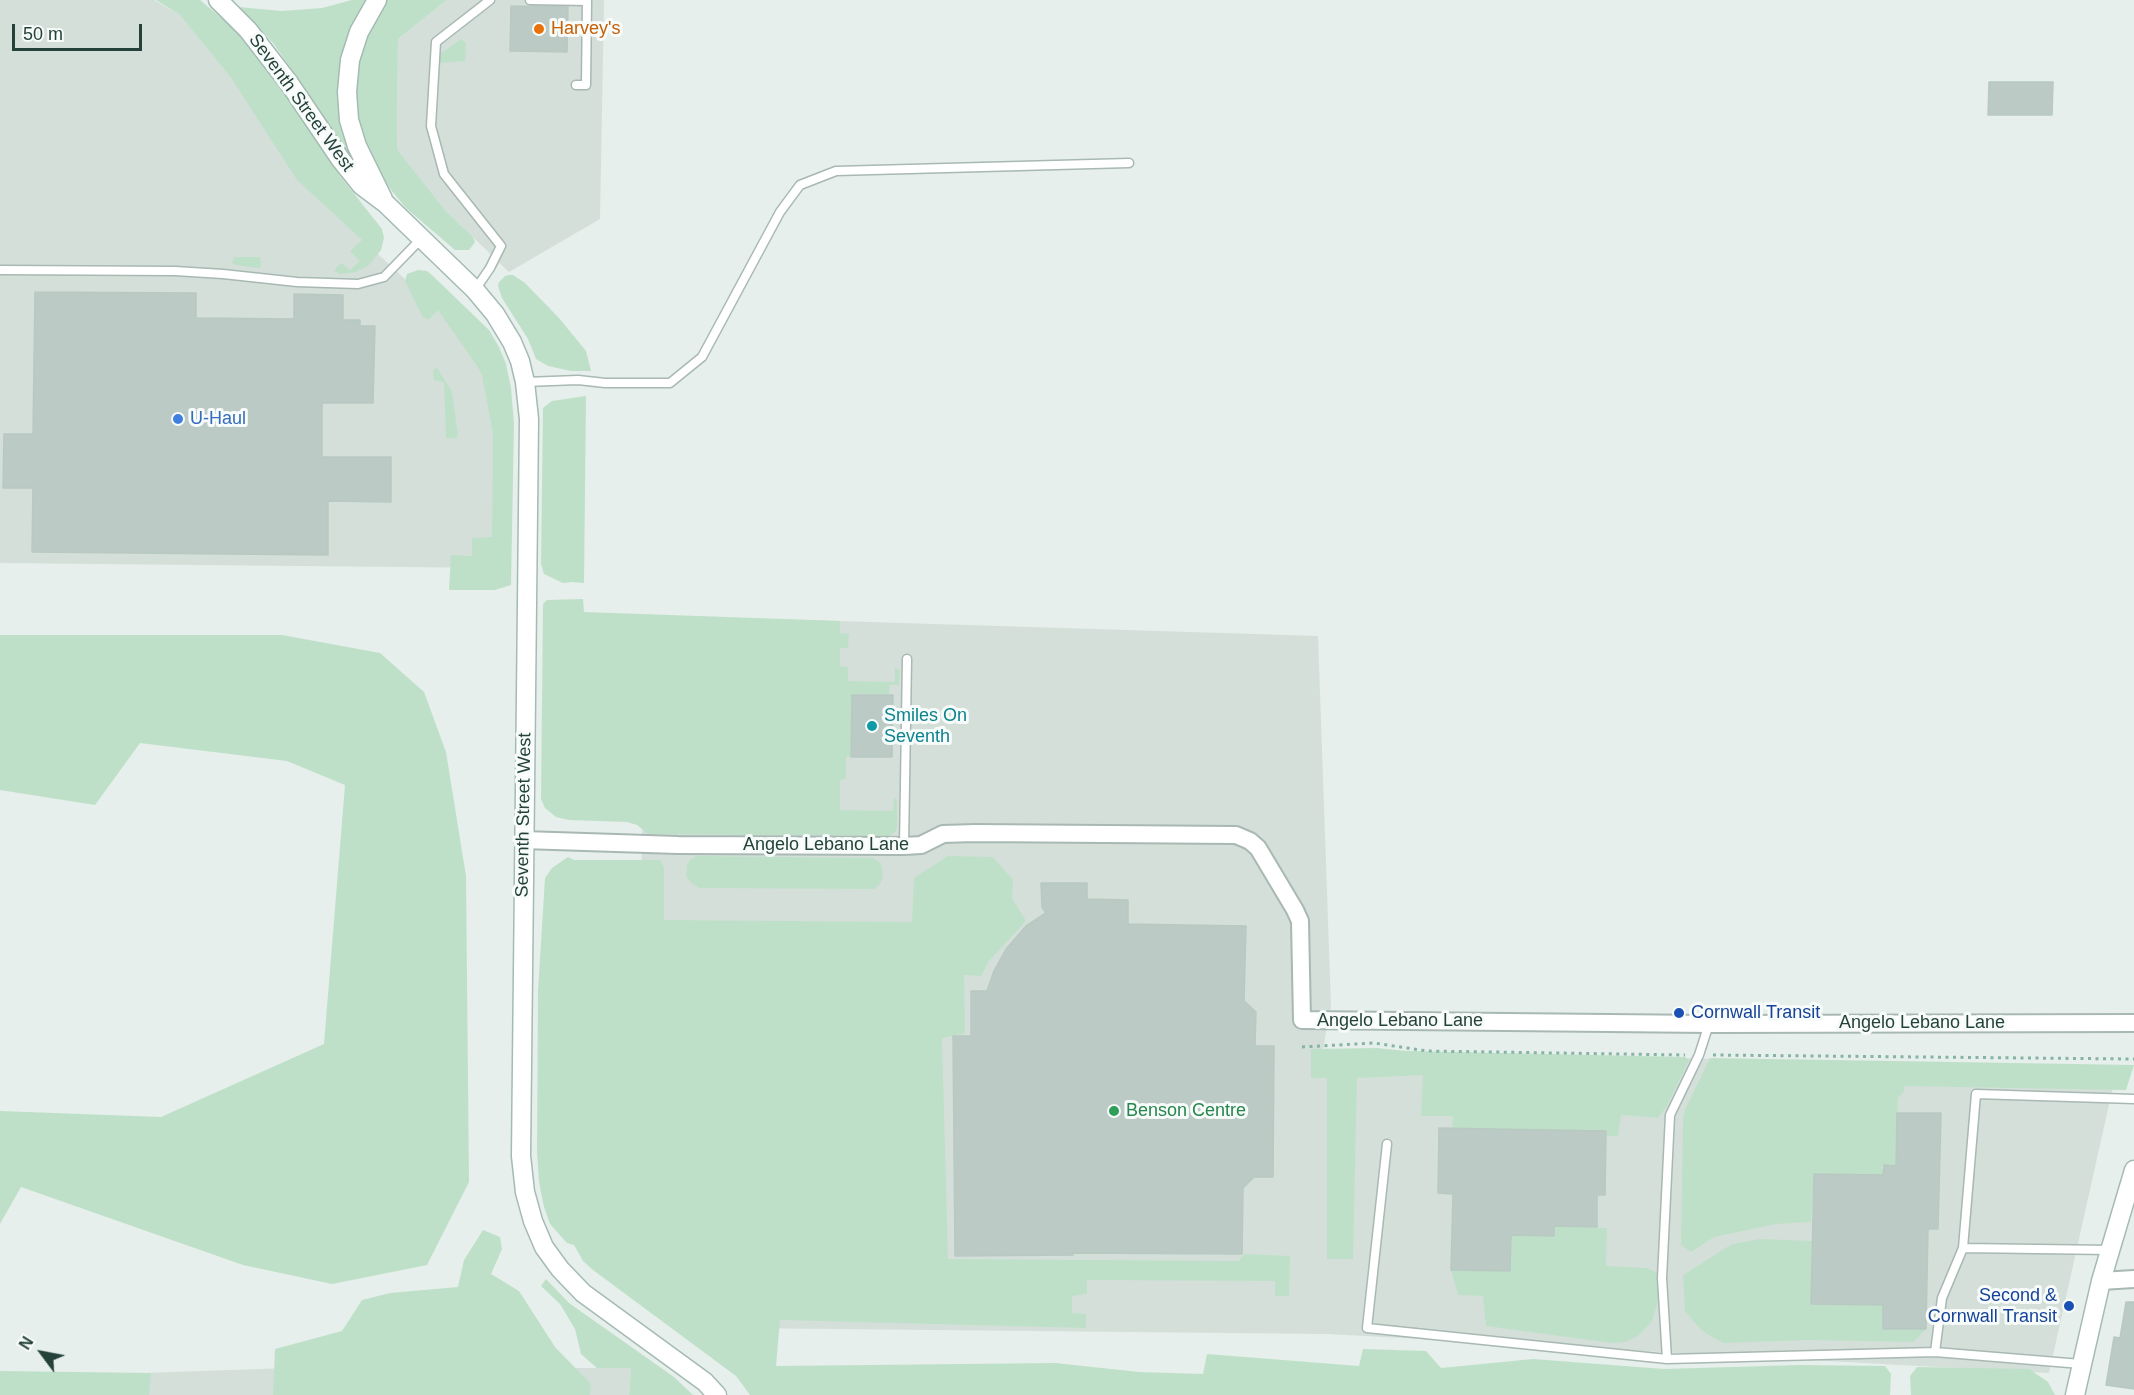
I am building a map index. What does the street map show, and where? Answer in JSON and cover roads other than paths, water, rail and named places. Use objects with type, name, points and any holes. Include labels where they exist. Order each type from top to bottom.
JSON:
[{"type":"street","name":"Seventh Street West","points":[[218,0],[248,30],[361,185],[385,203],[475,290],[495,314],[512,342],[520,361],[529,419],[521,1156],[525,1192],[533,1221],[544,1247],[560,1269],[583,1293],[705,1382],[717,1395]]},
{"type":"street","name":"Seventh Street West","points":[[377,0],[359,32],[350,60],[347,92],[349,120],[357,146],[385,203]]},
{"type":"street","name":"Angelo Lebano Lane","points":[[523,840],[678,845],[904,846],[921,845],[943,834],[1236,835],[1243,837],[1258,848],[1300,921],[1302,1020],[1710,1024],[2134,1023]]},
{"type":"street","points":[[2075,1395],[2101,1281],[2134,1170]]},
{"type":"street","points":[[2101,1281],[2134,1279]]},
{"type":"lane","points":[[475,290],[501,246],[444,174],[431,126],[436,42],[490,0]]},
{"type":"lane","points":[[530,0],[587,1],[586,85],[576,85]]},
{"type":"lane","points":[[525,382],[578,380],[605,383],[670,383],[702,357],[780,212],[800,185],[836,171],[1129,163]]},
{"type":"lane","points":[[0,270],[175,271],[297,282],[358,284],[384,277],[421,239]]},
{"type":"lane","points":[[904,846],[907,659]]},
{"type":"lane","points":[[1667,1359],[1662,1278],[1670,1115],[1699,1055],[1710,1024]]},
{"type":"lane","points":[[1935,1352],[1942,1298],[1963,1248],[1976,1094],[2134,1099]]},
{"type":"lane","points":[[1388,1144],[1367,1328],[1667,1359],[1935,1352],[2081,1364]]},
{"type":"lane","points":[[1963,1248],[2110,1250]]},
{"type":"place","name":"Harvey's","points":[[539,29]]},
{"type":"place","name":"U-Haul","points":[[178,419]]},
{"type":"place","name":"Smiles On Seventh","points":[[872,726]]},
{"type":"place","name":"Cornwall Transit","points":[[1679,1013]]},
{"type":"place","name":"Benson Centre","points":[[1114,1111]]},
{"type":"place","name":"Second & Cornwall Transit","points":[[2069,1306]]}]
